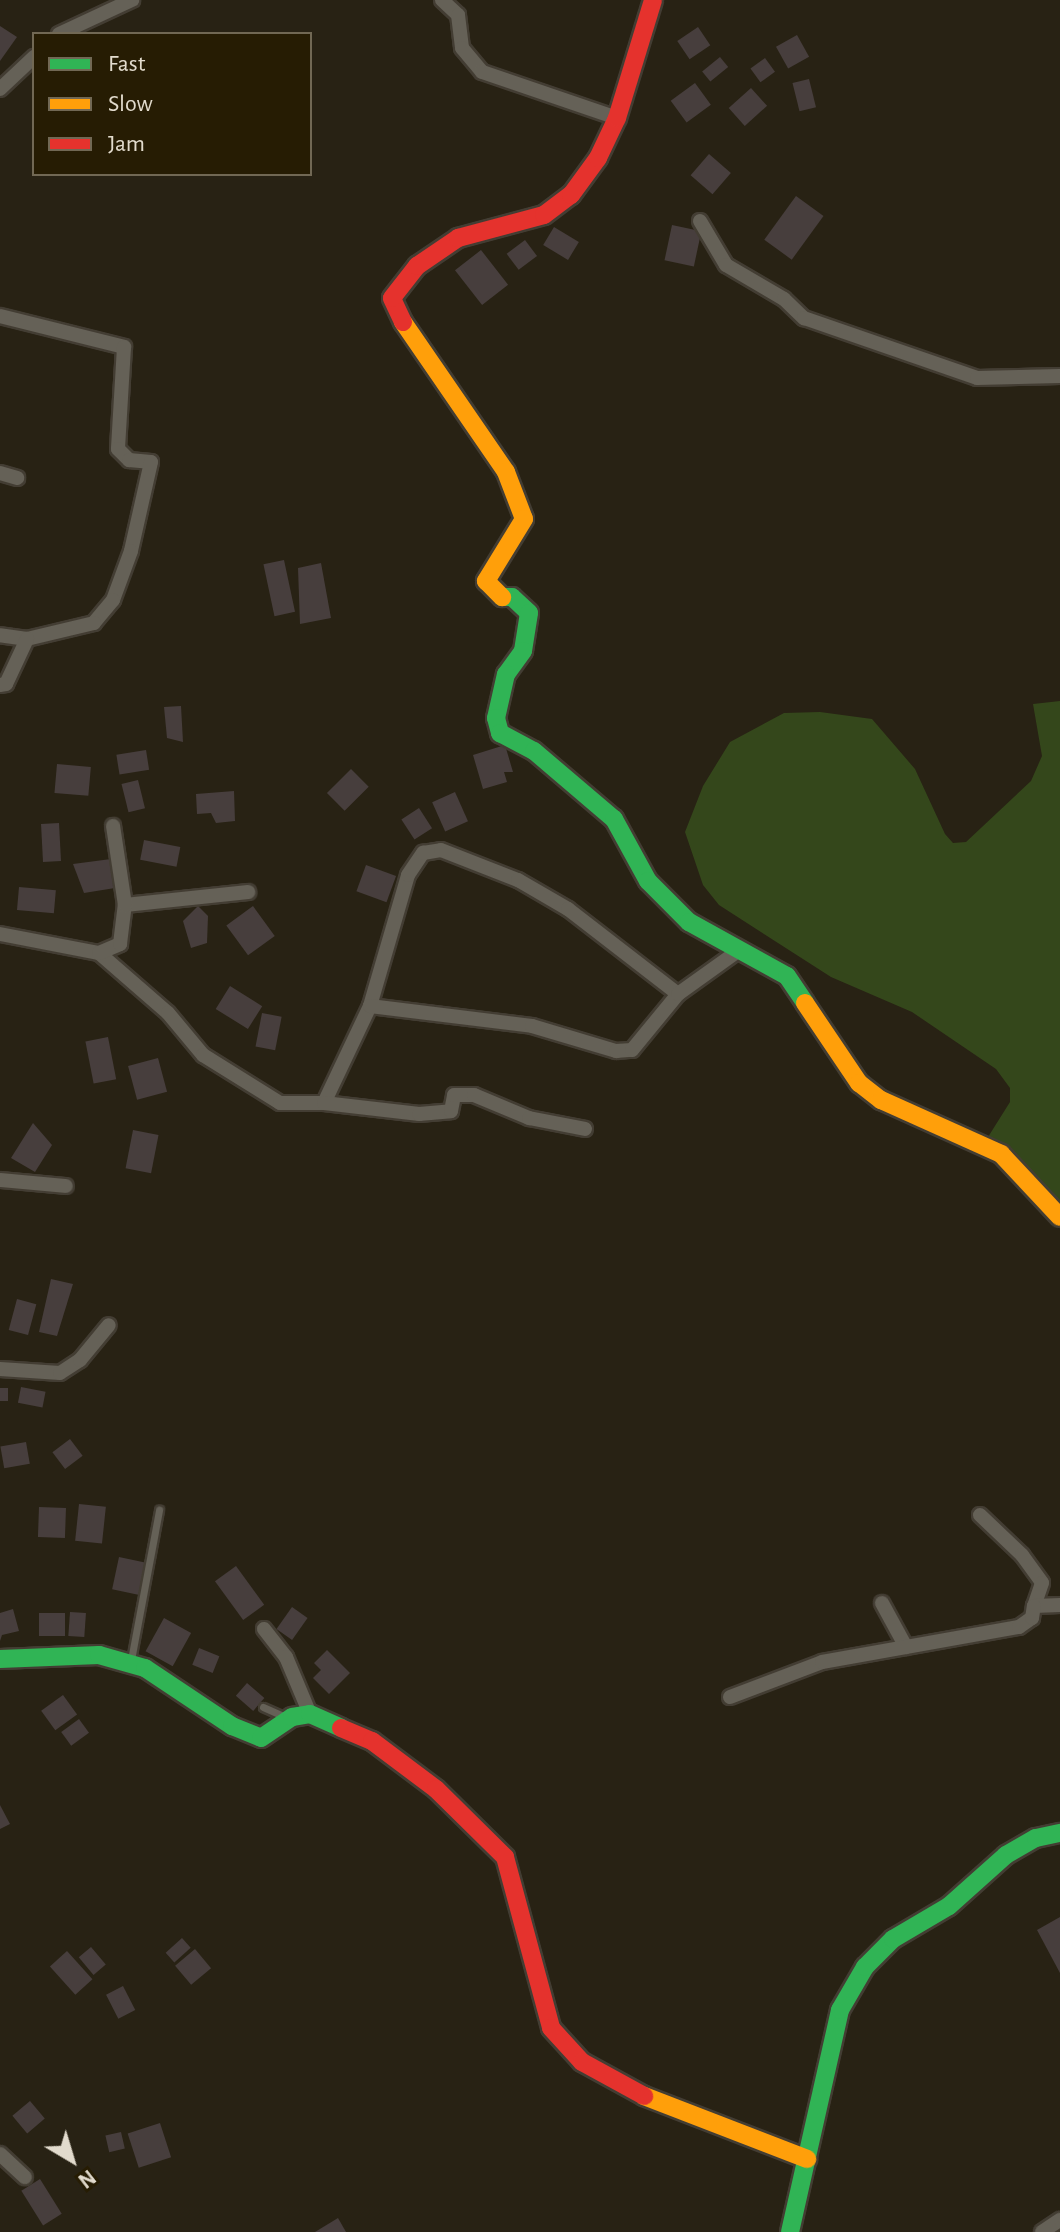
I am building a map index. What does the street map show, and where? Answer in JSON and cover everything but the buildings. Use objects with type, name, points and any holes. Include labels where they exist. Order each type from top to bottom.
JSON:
[{"type":"street","points":[[63,32],[132,0]]},
{"type":"street","points":[[442,0],[458,15],[462,48],[482,72],[617,118]]},
{"type":"street","points":[[653,0],[617,118],[598,158],[571,195],[544,215],[458,238],[417,266],[392,298],[398,315],[506,472],[524,519],[486,581],[499,597],[512,597],[529,613],[523,651],[506,674],[496,718],[500,733],[534,751],[614,819],[659,895],[689,922],[787,976],[859,1083],[881,1100],[1001,1154],[1060,1217]]},
{"type":"street","points":[[0,89],[32,59]]},
{"type":"street","points":[[700,221],[726,265],[784,299],[804,318],[977,378],[1060,376]]},
{"type":"street","points":[[0,316],[124,347],[118,449],[129,460],[151,462],[131,551],[113,600],[94,623],[27,639],[0,635]]},
{"type":"street","points":[[0,473],[17,478]]},
{"type":"street","points":[[0,685],[6,684],[27,639]]},
{"type":"street","points":[[99,953],[120,944],[125,905],[113,826]]},
{"type":"street","points":[[324,1103],[370,1006],[408,875],[423,853],[441,850],[518,880],[568,909],[678,994]]},
{"type":"street","points":[[125,905],[248,892]]},
{"type":"street","points":[[0,934],[36,937],[99,953],[168,1013],[203,1055],[280,1103],[324,1103],[419,1114],[451,1111],[454,1095],[474,1095],[529,1118],[585,1129]]},
{"type":"street","points":[[370,1006],[532,1026],[616,1051],[632,1050],[678,994],[738,951]]},
{"type":"street","points":[[0,1180],[66,1186]]},
{"type":"street","points":[[0,1369],[60,1373],[80,1360],[109,1325]]},
{"type":"street","points":[[730,1697],[822,1662],[1019,1627],[1032,1618],[1042,1583],[1022,1555],[980,1515]]},
{"type":"street","points":[[882,1603],[906,1647]]},
{"type":"street","points":[[1034,1606],[1060,1605]]},
{"type":"street","points":[[264,1629],[286,1657],[301,1716]]},
{"type":"street","points":[[0,1659],[58,1653],[131,1662],[172,1682],[232,1726],[261,1738],[301,1716],[347,1728],[394,1757],[505,1857],[520,1897],[551,2028],[582,2062],[619,2086],[807,2159]]},
{"type":"street","points":[[790,2232],[840,2010],[865,1967],[893,1939],[949,1906],[1006,1855],[1036,1838],[1060,1833]]},
{"type":"street","points":[[0,2154],[25,2177]]},
{"type":"street","points":[[1042,2232],[1060,2220]]},
{"type":"lane","points":[[131,1662],[159,1510]]},
{"type":"lane","points":[[263,1707],[301,1716]]},
{"type":"green space","points":[[1060,701],[1060,1217],[983,1145],[1010,1102],[1010,1088],[996,1069],[912,1012],[831,977],[719,905],[703,885],[685,832],[703,786],[730,742],[784,713],[820,712],[872,719],[915,769],[945,834],[953,843],[966,842],[1031,781],[1042,756],[1033,704]]},
{"type":"traffic: fast","points":[[502,597],[512,597],[529,613],[523,651],[506,674],[496,718],[500,733],[534,751],[614,819],[648,881],[689,922],[787,976],[805,1003]]},
{"type":"traffic: fast","points":[[0,1659],[99,1655],[145,1668],[232,1726],[261,1738],[292,1717],[310,1714],[341,1728]]},
{"type":"traffic: fast","points":[[790,2232],[840,2010],[865,1967],[893,1939],[949,1906],[1006,1855],[1036,1838],[1060,1833]]},
{"type":"traffic: slow","points":[[403,322],[506,472],[524,519],[486,581],[502,597]]},
{"type":"traffic: slow","points":[[805,1003],[859,1083],[881,1100],[1001,1154],[1060,1217]]},
{"type":"traffic: slow","points":[[644,2096],[807,2159]]},
{"type":"traffic: jam","points":[[403,322],[392,298],[417,266],[458,238],[544,215],[571,195],[598,158],[617,118],[653,0]]},
{"type":"traffic: jam","points":[[341,1728],[372,1741],[436,1789],[505,1857],[551,2028],[582,2062],[644,2096]]}]
